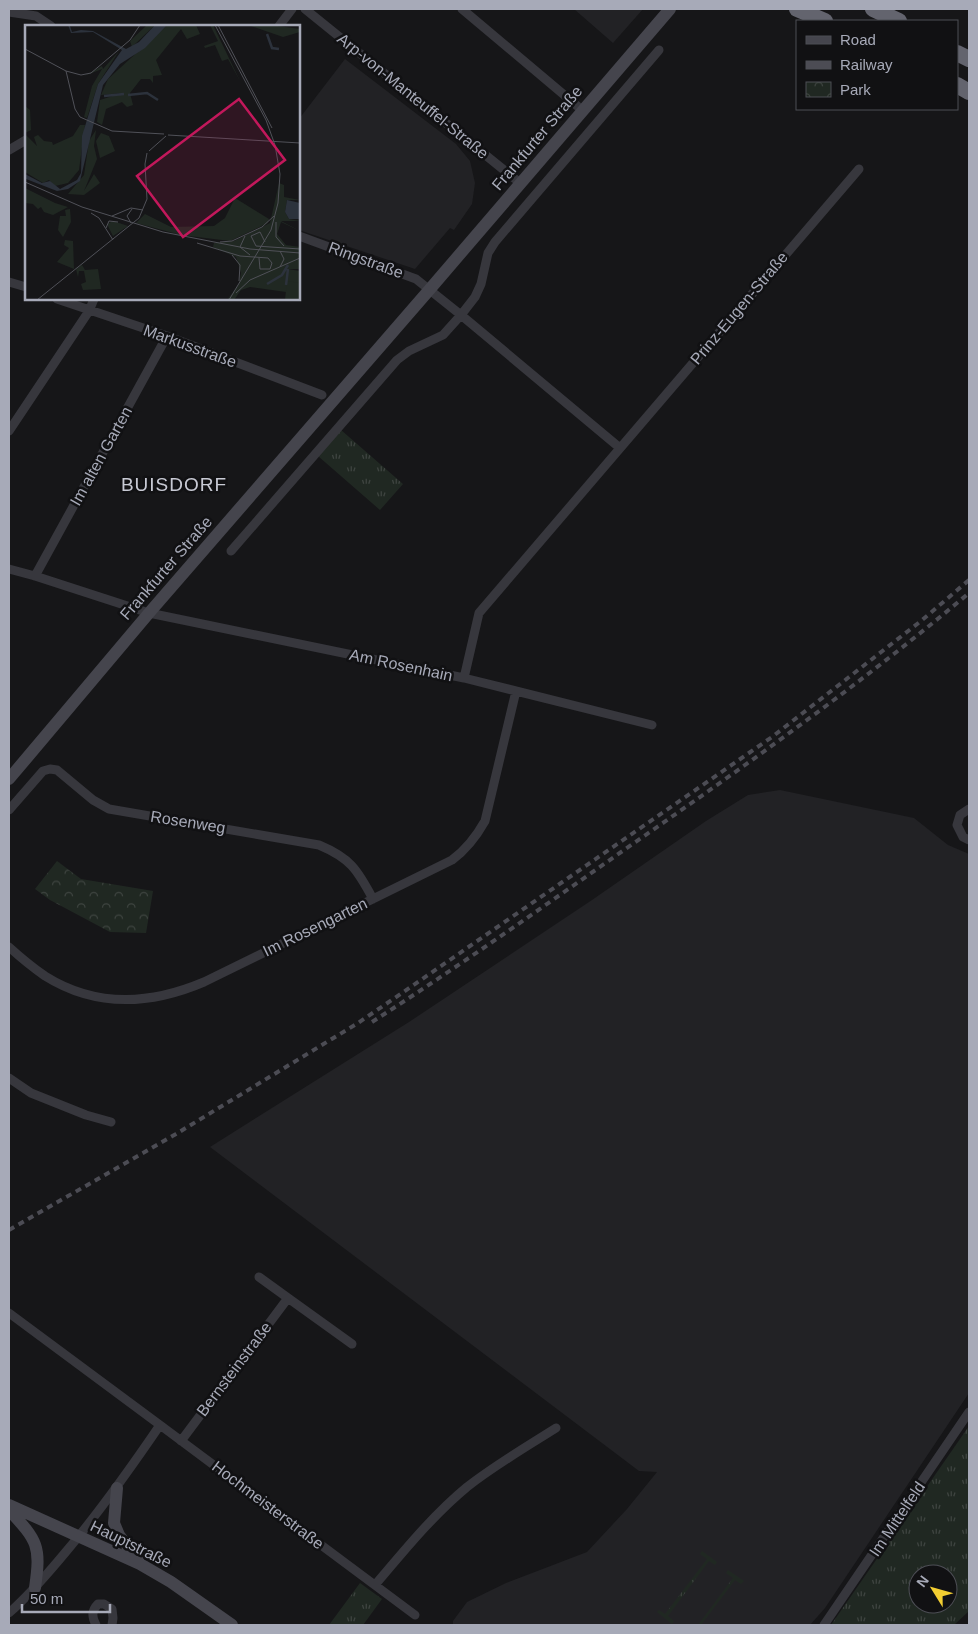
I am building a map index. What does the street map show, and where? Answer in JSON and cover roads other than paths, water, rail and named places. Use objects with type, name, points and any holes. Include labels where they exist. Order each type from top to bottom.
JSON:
[{"type":"highway","points":[[797,9],[823,20]]},
{"type":"highway","points":[[873,9],[897,20]]},
{"type":"highway","points":[[958,53],[969,59]]},
{"type":"highway","points":[[958,86],[969,92]]},
{"type":"main road","name":"Frankfurter Straße","points":[[9,779],[149,613],[670,9]]},
{"type":"main road","points":[[117,1488],[114,1523],[119,1536],[140,1564]]},
{"type":"main road","name":"Hauptstraße","points":[[9,1504],[140,1564],[171,1582],[232,1625]]},
{"type":"main road","points":[[9,1510],[29,1531],[35,1544],[38,1562],[35,1588]]},
{"type":"street","points":[[280,25],[292,9]]},
{"type":"street","name":"Arp-von-Manteuffel-Straße","points":[[306,9],[520,184]]},
{"type":"street","points":[[462,9],[582,110]]},
{"type":"street","points":[[9,12],[36,16],[50,25]]},
{"type":"street","points":[[230,551],[397,360],[409,351],[444,335],[475,297],[481,284],[484,264],[494,242],[659,50]]},
{"type":"street","points":[[9,150],[25,141]]},
{"type":"street","name":"Prinz-Eugen-Straße","points":[[464,678],[479,613],[859,169]]},
{"type":"street","name":"Ringstraße","points":[[300,236],[416,279],[430,289]]},
{"type":"street","points":[[9,282],[25,287]]},
{"type":"street","points":[[430,289],[620,448]]},
{"type":"street","name":"Markusstraße","points":[[60,300],[167,336],[322,395]]},
{"type":"street","points":[[9,431],[89,310],[94,300]]},
{"type":"street","name":"Im alten Garten","points":[[35,576],[167,336]]},
{"type":"street","name":"Am Rosenhain","points":[[9,569],[149,613],[464,678],[652,725]]},
{"type":"street","name":"Im Rosengarten","points":[[9,947],[45,976],[68,988],[91,996],[117,1000],[154,998],[182,991],[204,982],[452,860],[463,852],[475,838],[485,821],[516,692]]},
{"type":"street","name":"Rosenweg","points":[[9,810],[43,771],[57,770],[92,800],[109,809],[319,845],[339,853],[352,866],[373,899]]},
{"type":"street","points":[[969,809],[960,815],[957,825],[963,837],[969,840]]},
{"type":"street","points":[[9,1078],[31,1093],[86,1116],[111,1122]]},
{"type":"street","points":[[260,1277],[352,1344]]},
{"type":"street","name":"Bernsteinstraße","points":[[181,1440],[288,1298]]},
{"type":"street","name":"Hochmeisterstraße","points":[[9,1313],[415,1615]]},
{"type":"street","name":"Im Mittelfeld","points":[[824,1625],[969,1412]]},
{"type":"street","points":[[9,1613],[35,1588],[80,1537],[117,1488],[160,1425]]},
{"type":"street","points":[[375,1585],[416,1537],[467,1487],[514,1453],[556,1428]]},
{"type":"street","points":[[96,1625],[92,1617],[94,1608],[98,1604],[104,1604],[112,1609],[112,1625]]},
{"type":"railway","points":[[9,1230],[176,1134],[358,1023],[772,737],[921,621],[969,580]]},
{"type":"railway","points":[[372,1022],[504,934],[762,753],[888,659],[969,593]]},
{"type":"district","name":"BUISDORF","points":[[174,484]]}]
